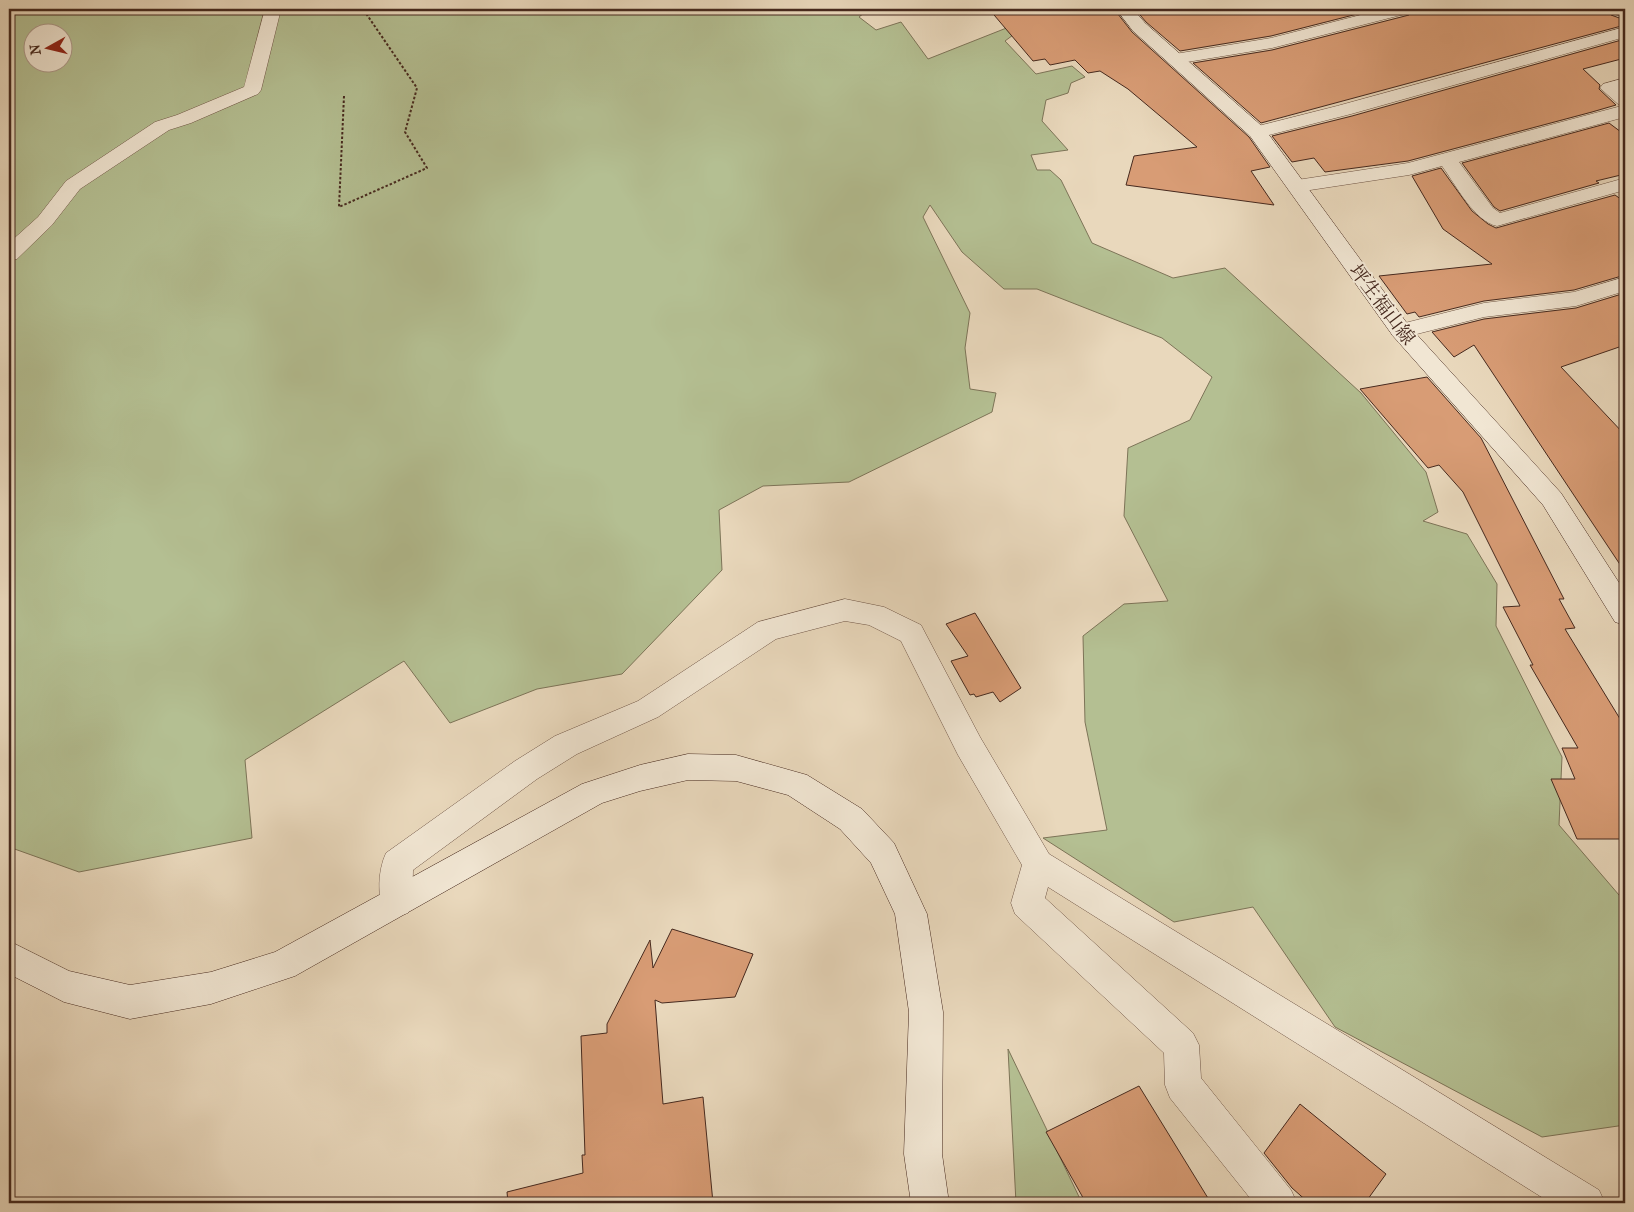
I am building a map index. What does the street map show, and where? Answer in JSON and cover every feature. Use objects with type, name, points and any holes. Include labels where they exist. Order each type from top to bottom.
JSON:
[{"type":"street","points":[[9,254],[45,221],[73,185],[162,126],[184,119],[252,90],[273,9]]},
{"type":"street","name":"坪生福山線","points":[[1124,9],[1139,27],[1257,132],[1401,331],[1552,499],[1625,614]]},
{"type":"street","points":[[1175,59],[1272,44],[1403,9]]},
{"type":"street","points":[[1618,9],[1625,12]]},
{"type":"street","points":[[1257,132],[1344,110],[1625,32]]},
{"type":"street","points":[[1625,83],[1609,88],[1625,100]]},
{"type":"street","points":[[1297,186],[1409,169],[1625,111]]},
{"type":"street","points":[[1448,159],[1486,212],[1497,220],[1625,184]]},
{"type":"street","points":[[1401,331],[1484,310],[1576,299],[1625,284]]},
{"type":"street","points":[[396,902],[397,864],[526,770],[566,745],[648,709],[768,630],[845,610],[874,615],[911,633],[969,746],[1038,864],[1586,1203]]},
{"type":"street","points":[[9,957],[64,986],[130,1002],[211,988],[282,965],[593,793],[640,778],[688,767],[736,768],[796,784],[851,819],[883,853],[911,914],[926,1012],[923,1154],[930,1203]]},
{"type":"street","points":[[1038,864],[1027,903],[1181,1045],[1184,1084],[1278,1203]]},
{"type":"path","points":[[344,96],[339,207],[427,168],[405,132],[417,88],[363,9]]},
{"type":"green space","points":[[9,9],[869,9],[859,17],[876,30],[901,22],[928,59],[1009,27],[1012,14],[1007,9],[1040,9],[1044,12],[1005,41],[1036,74],[1072,66],[1085,77],[1071,83],[1068,93],[1046,100],[1042,121],[1068,150],[1031,155],[1037,170],[1050,170],[1061,180],[1092,243],[1173,278],[1225,268],[1361,393],[1426,472],[1438,512],[1423,521],[1467,534],[1497,584],[1496,626],[1562,757],[1559,825],[1625,902],[1625,1125],[1542,1137],[1335,1027],[1253,907],[1174,922],[1043,838],[1107,830],[1085,722],[1083,636],[1124,604],[1168,601],[1124,516],[1128,448],[1190,420],[1212,377],[1162,338],[1037,289],[1004,289],[962,252],[930,205],[923,217],[970,313],[965,348],[970,389],[996,393],[992,412],[849,482],[763,486],[719,510],[722,570],[622,674],[537,689],[450,723],[404,661],[245,760],[252,838],[79,872],[9,847]]},
{"type":"green space","points":[[1008,1049],[1082,1203],[1016,1203]]},
{"type":"building","points":[[989,9],[1114,9],[1132,32],[1249,137],[1270,167],[1251,171],[1274,205],[1126,185],[1134,156],[1197,147],[1128,89],[1100,71],[1088,73],[1075,60],[1050,65],[1045,59],[1033,61]]},
{"type":"building","points":[[1135,9],[1377,9],[1271,36],[1180,51],[1146,22]]},
{"type":"building","points":[[1413,9],[1608,9],[1611,15],[1625,20],[1625,25],[1261,123],[1193,63],[1272,50],[1409,15]]},
{"type":"building","points":[[1625,39],[1625,58],[1583,69],[1600,85],[1599,89],[1616,105],[1592,112],[1408,161],[1325,172],[1314,158],[1292,162],[1272,136],[1352,116]]},
{"type":"building","points":[[1609,123],[1625,135],[1625,174],[1596,181],[1599,183],[1500,211],[1494,207],[1462,163]]},
{"type":"building","points":[[1441,168],[1472,211],[1496,228],[1615,195],[1625,202],[1625,275],[1574,290],[1484,301],[1419,317],[1415,312],[1407,314],[1379,276],[1492,264],[1443,229],[1412,176]]},
{"type":"building","points":[[1625,293],[1625,345],[1561,367],[1625,435],[1625,572],[1474,345],[1454,357],[1432,332],[1484,319],[1576,308]]},
{"type":"building","points":[[1427,377],[1481,438],[1564,599],[1559,599],[1575,628],[1565,629],[1625,727],[1625,839],[1577,839],[1551,779],[1575,779],[1562,748],[1578,748],[1530,665],[1533,665],[1503,607],[1520,606],[1463,492],[1439,465],[1428,468],[1360,389]]},
{"type":"building","points":[[975,613],[1021,688],[1000,702],[993,692],[976,697],[974,694],[970,695],[951,661],[968,656],[946,624]]},
{"type":"building","points":[[672,929],[753,954],[735,997],[662,1003],[655,1000],[663,1104],[703,1097],[713,1203],[508,1203],[507,1192],[583,1173],[582,1155],[585,1155],[581,1036],[607,1033],[607,1024],[650,940],[653,968]]},
{"type":"building","points":[[1139,1086],[1211,1203],[1086,1203],[1046,1132]]},
{"type":"building","points":[[1300,1104],[1386,1174],[1365,1203],[1309,1203],[1292,1188],[1264,1153]]}]
